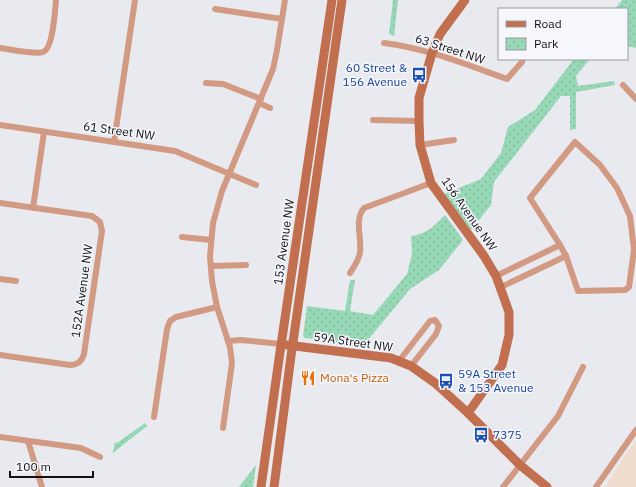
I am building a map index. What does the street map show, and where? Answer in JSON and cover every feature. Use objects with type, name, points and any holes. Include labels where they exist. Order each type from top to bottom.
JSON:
[{"type":"main road","name":"153 Avenue NW","points":[[261,487],[332,0]]},
{"type":"main road","name":"153 Avenue NW","points":[[274,487],[342,0]]},
{"type":"main road","name":"156 Avenue NW","points":[[465,0],[440,34],[432,53],[420,98],[419,121],[420,146],[431,183],[484,256],[501,287],[509,312],[509,334],[502,365],[468,413]]},
{"type":"main road","name":"59A Street NW","points":[[281,344],[391,358],[411,366],[435,383],[468,413],[520,465],[547,487]]},
{"type":"street","points":[[0,48],[35,53],[45,52],[49,48],[56,0]]},
{"type":"street","points":[[114,142],[135,0]]},
{"type":"street","points":[[223,428],[231,371],[231,354],[217,307],[212,281],[211,240],[217,207],[273,70],[284,0]]},
{"type":"street","points":[[215,9],[282,19]]},
{"type":"street","name":"63 Street NW","points":[[384,43],[403,45],[432,53],[507,79],[523,60]]},
{"type":"street","points":[[206,83],[224,84],[260,101],[270,108]]},
{"type":"street","points":[[623,84],[636,99]]},
{"type":"street","points":[[373,120],[419,121]]},
{"type":"street","name":"61 Street NW","points":[[0,126],[175,151],[256,185]]},
{"type":"street","points":[[0,203],[33,208],[44,132]]},
{"type":"street","points":[[420,146],[454,140]]},
{"type":"street","points":[[575,142],[600,165],[617,188],[630,216],[634,250],[629,287],[625,290],[578,291],[566,256],[530,198],[575,142]]},
{"type":"street","points":[[350,273],[360,252],[360,212],[366,207],[431,183]]},
{"type":"street","name":"152A Avenue NW","points":[[0,355],[70,365],[80,362],[84,354],[102,232],[100,222],[92,216],[33,208]]},
{"type":"street","points":[[182,237],[211,240]]},
{"type":"street","points":[[496,276],[560,245]]},
{"type":"street","points":[[501,287],[566,256]]},
{"type":"street","points":[[211,266],[246,265]]},
{"type":"street","points":[[0,279],[16,281]]},
{"type":"street","points":[[154,417],[167,329],[170,320],[176,317],[217,307]]},
{"type":"street","points":[[399,361],[430,321],[435,320],[439,326],[436,334],[411,366]]},
{"type":"street","name":"59A Street NW","points":[[228,341],[240,340],[281,344]]},
{"type":"street","points":[[503,487],[558,416],[583,367]]},
{"type":"street","points":[[596,487],[636,430]]},
{"type":"street","points":[[0,437],[80,448],[100,456]]},
{"type":"street","points":[[28,441],[42,487]]},
{"type":"shaded area","points":[[636,439],[636,487],[605,487]]},
{"type":"green space","points":[[393,0],[398,0],[394,36],[389,34]]},
{"type":"green space","points":[[622,0],[636,0],[636,48],[628,46],[628,8],[616,8]]},
{"type":"green space","points":[[573,60],[589,60],[576,76],[578,86],[614,81],[615,85],[576,92],[576,129],[570,130],[570,96],[561,96],[494,182],[491,205],[471,230],[444,194],[481,179],[501,153],[508,127],[535,110]]},
{"type":"green space","points":[[445,215],[463,240],[439,270],[410,289],[363,346],[305,338],[303,336],[307,306],[345,311],[350,280],[355,280],[350,311],[373,315],[407,274],[412,254],[411,236],[426,231],[434,226]]},
{"type":"green space","points":[[145,423],[147,426],[113,453],[115,442],[117,443]]},
{"type":"green space","points":[[256,465],[253,487],[239,487]]},
{"type":"place","name":"60 Street & 156 Avenue","points":[[419,75]]},
{"type":"place","name":"Mona's Pizza","points":[[308,378]]},
{"type":"place","name":"59A Street & 153 Avenue","points":[[446,381]]},
{"type":"place","name":"7375","points":[[481,435]]}]
